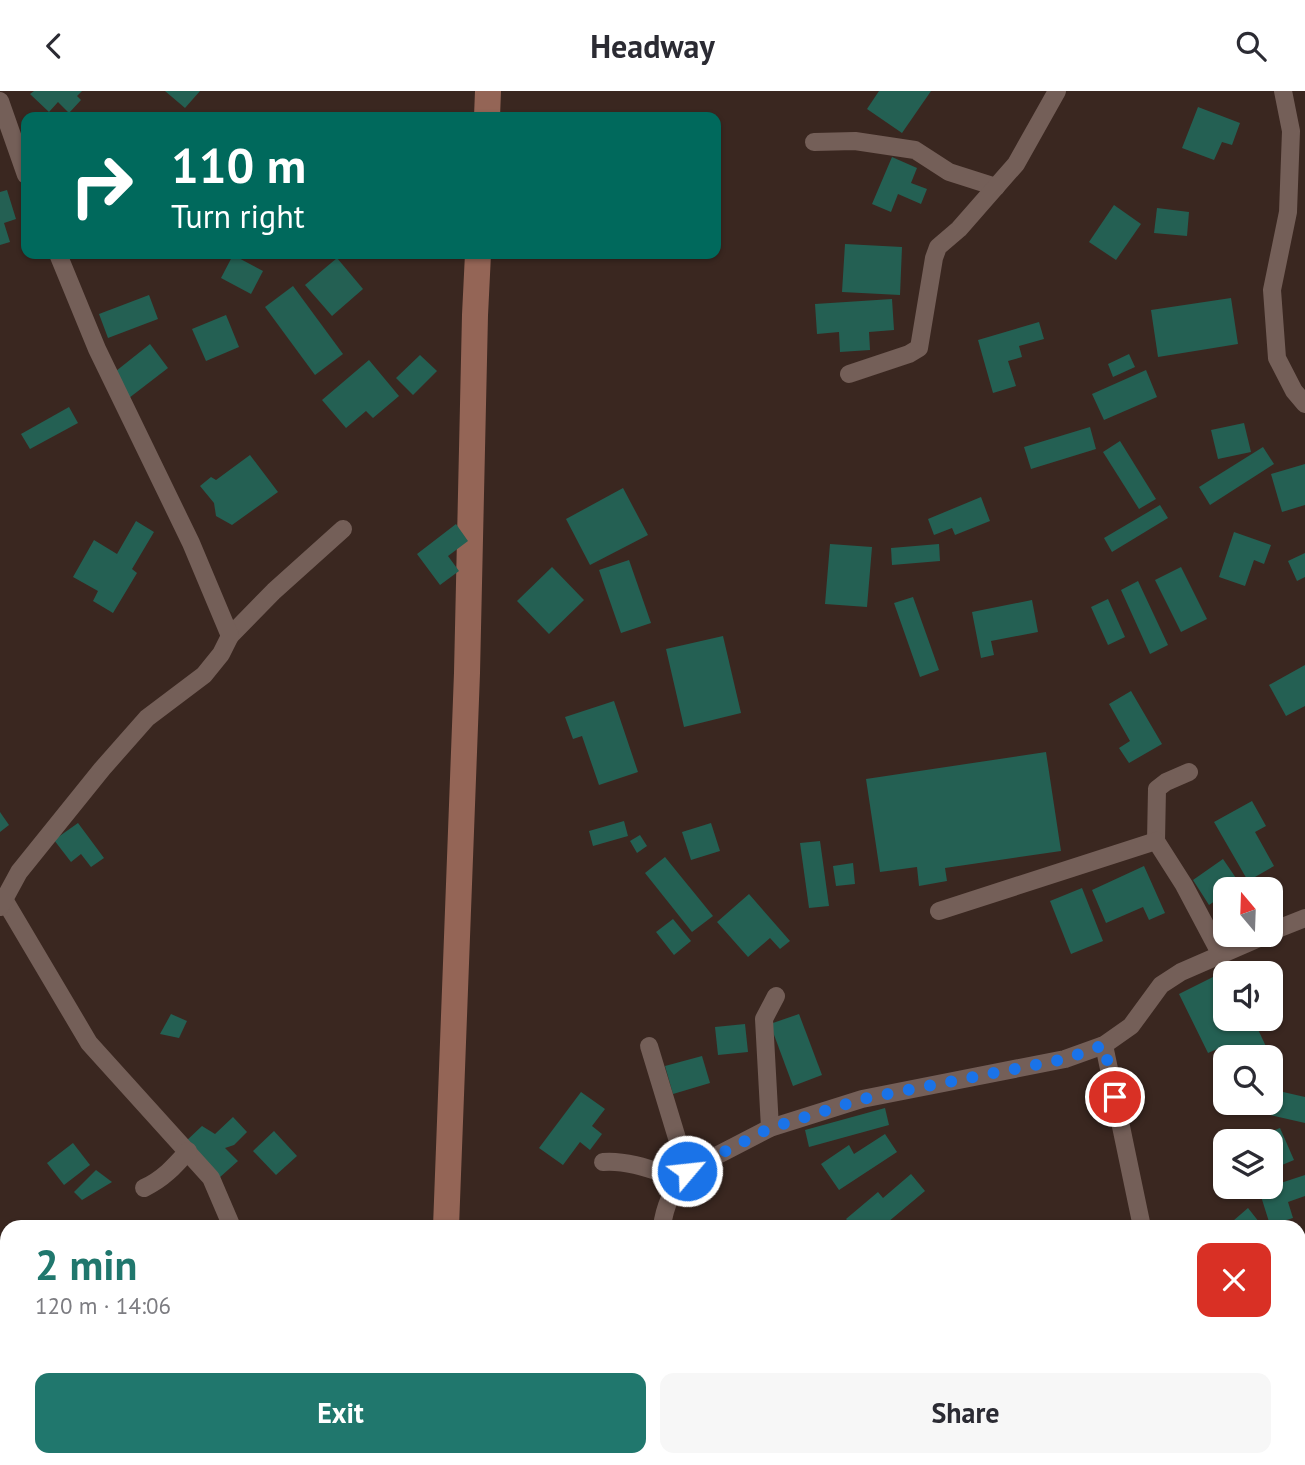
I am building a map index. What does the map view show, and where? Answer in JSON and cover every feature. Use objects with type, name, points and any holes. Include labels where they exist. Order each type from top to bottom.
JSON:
[{"type":"street","points":[[849,374],[909,354],[919,348],[938,247],[959,229],[1016,164],[1057,91]]},
{"type":"street","points":[[1280,91],[1291,131],[1287,212],[1272,290],[1277,358],[1294,391],[1305,404]]},
{"type":"street","points":[[0,101],[21,161]]},
{"type":"street","points":[[814,142],[855,141],[915,150],[949,172],[996,187]]},
{"type":"street","points":[[60,259],[97,349],[191,543],[230,636]]},
{"type":"street","points":[[229,1220],[211,1178],[89,1044],[3,904],[19,871],[147,718],[204,675],[222,654],[230,636],[274,591],[343,529]]},
{"type":"street","points":[[1189,772],[1157,789],[1156,841],[1184,885],[1220,953]]},
{"type":"street","points":[[939,911],[1156,841]]},
{"type":"street","points":[[1283,927],[1305,918]]},
{"type":"street","points":[[663,1220],[683,1175],[770,1128],[862,1099],[1065,1059],[1104,1045],[1131,1026],[1161,985],[1181,972],[1235,947]]},
{"type":"street","points":[[770,1128],[764,1019],[776,996]]},
{"type":"street","points":[[1104,1045],[1141,1220]]},
{"type":"street","points":[[649,1046],[683,1175]]},
{"type":"street","points":[[144,1188],[169,1173],[188,1151]]},
{"type":"street","points":[[603,1162],[634,1164],[683,1175]]},
{"type":"building","points":[[34,91],[82,91],[77,96],[81,100],[70,112],[58,102],[49,112],[30,94]]},
{"type":"building","points":[[165,91],[200,91],[185,108]]},
{"type":"building","points":[[879,91],[931,91],[902,133],[867,109]]},
{"type":"building","points":[[1198,107],[1240,123],[1232,145],[1222,142],[1214,160],[1182,148]]},
{"type":"building","points":[[892,157],[917,168],[911,183],[927,189],[921,204],[898,194],[891,212],[872,204]]},
{"type":"building","points":[[7,190],[16,219],[4,223],[10,242],[0,245],[0,192]]},
{"type":"building","points":[[1114,205],[1141,224],[1116,260],[1089,242]]},
{"type":"building","points":[[1157,208],[1189,212],[1187,236],[1154,233]]},
{"type":"building","points":[[845,244],[902,247],[900,295],[842,292]]},
{"type":"building","points":[[231,259],[240,259],[263,271],[251,294],[221,278]]},
{"type":"building","points":[[338,259],[363,289],[332,316],[305,285]]},
{"type":"building","points":[[293,286],[343,354],[315,375],[265,307]]},
{"type":"building","points":[[149,295],[158,319],[108,338],[99,314]]},
{"type":"building","points":[[1231,298],[1238,344],[1158,357],[1151,310]]},
{"type":"building","points":[[892,299],[894,330],[869,332],[870,350],[840,352],[839,332],[817,334],[815,304]]},
{"type":"building","points":[[226,315],[239,347],[206,361],[192,329]]},
{"type":"building","points":[[1039,322],[1044,339],[1019,346],[1022,357],[1008,361],[1016,386],[993,393],[978,340]]},
{"type":"building","points":[[150,344],[168,368],[129,398],[111,375]]},
{"type":"building","points":[[1129,354],[1135,367],[1113,377],[1108,364]]},
{"type":"building","points":[[420,355],[437,371],[413,395],[396,378]]},
{"type":"building","points":[[369,360],[399,396],[373,418],[366,411],[346,428],[322,400]]},
{"type":"building","points":[[1146,370],[1157,397],[1104,420],[1092,394]]},
{"type":"building","points":[[69,407],[78,423],[30,449],[21,434]]},
{"type":"building","points":[[1244,423],[1251,452],[1218,459],[1211,430]]},
{"type":"building","points":[[1090,427],[1096,449],[1031,469],[1024,447]]},
{"type":"building","points":[[1120,441],[1156,499],[1139,509],[1103,452]]},
{"type":"building","points":[[1263,447],[1274,464],[1210,505],[1199,487]]},
{"type":"building","points":[[250,455],[278,492],[232,525],[216,516],[214,503],[200,486],[211,477],[216,480]]},
{"type":"building","points":[[1305,464],[1305,505],[1282,512],[1271,474]]},
{"type":"building","points":[[623,488],[648,535],[590,565],[566,519]]},
{"type":"building","points":[[981,497],[990,521],[955,535],[952,528],[934,535],[928,519]]},
{"type":"building","points":[[1160,505],[1168,518],[1112,552],[1104,538]]},
{"type":"building","points":[[136,521],[154,532],[132,569],[137,573],[113,613],[93,601],[98,591],[73,577],[94,540],[117,554]]},
{"type":"building","points":[[456,524],[468,541],[448,556],[459,571],[440,585],[417,554]]},
{"type":"building","points":[[1234,532],[1271,545],[1264,564],[1254,560],[1245,586],[1219,577]]},
{"type":"building","points":[[830,544],[872,547],[867,607],[825,604]]},
{"type":"building","points":[[939,544],[940,561],[892,565],[891,548]]},
{"type":"building","points":[[1305,553],[1305,577],[1297,581],[1288,561]]},
{"type":"building","points":[[629,560],[651,623],[621,633],[599,570]]},
{"type":"building","points":[[552,567],[584,600],[549,634],[517,601]]},
{"type":"building","points":[[1181,567],[1207,619],[1181,632],[1155,580]]},
{"type":"building","points":[[1138,581],[1168,645],[1150,654],[1121,590]]},
{"type":"building","points":[[913,597],[939,670],[920,677],[894,603]]},
{"type":"building","points":[[1108,599],[1125,637],[1108,645],[1091,607]]},
{"type":"building","points":[[1032,600],[1038,632],[991,641],[994,655],[981,658],[972,612]]},
{"type":"building","points":[[723,636],[741,713],[684,727],[666,649]]},
{"type":"building","points":[[1305,665],[1305,706],[1286,716],[1269,685]]},
{"type":"building","points":[[1131,691],[1162,744],[1129,763],[1119,748],[1130,741],[1109,704]]},
{"type":"building","points":[[614,701],[638,772],[599,785],[582,736],[573,739],[565,717]]},
{"type":"building","points":[[1046,752],[1061,851],[945,868],[947,881],[919,886],[917,867],[880,872],[866,779]]},
{"type":"building","points":[[1252,801],[1266,826],[1255,832],[1274,866],[1255,877],[1246,877],[1214,822]]},
{"type":"building","points":[[0,812],[9,825],[0,832]]},
{"type":"building","points":[[624,821],[628,836],[593,846],[589,831]]},
{"type":"building","points":[[78,823],[104,858],[91,867],[81,854],[71,862],[54,840]]},
{"type":"building","points":[[711,823],[720,851],[691,860],[682,832]]},
{"type":"building","points":[[640,835],[647,846],[637,853],[630,841]]},
{"type":"building","points":[[820,841],[829,906],[809,908],[800,843]]},
{"type":"building","points":[[665,857],[713,916],[692,932],[645,873]]},
{"type":"building","points":[[1223,859],[1235,877],[1213,877],[1213,902],[1209,905],[1193,880]]},
{"type":"building","points":[[853,863],[855,884],[836,886],[833,866]]},
{"type":"building","points":[[1144,866],[1165,913],[1149,920],[1143,907],[1106,923],[1092,890]]},
{"type":"building","points":[[1082,888],[1103,941],[1071,954],[1050,901]]},
{"type":"building","points":[[749,894],[790,941],[780,949],[770,938],[748,957],[717,922]]},
{"type":"building","points":[[673,919],[691,941],[674,955],[656,932]]},
{"type":"building","points":[[1213,977],[1213,1031],[1259,1031],[1265,1045],[1213,1045],[1213,1051],[1208,1053],[1179,994]]},
{"type":"building","points":[[171,1014],[187,1021],[179,1038],[160,1034]]},
{"type":"building","points":[[799,1014],[822,1075],[793,1086],[770,1024]]},
{"type":"building","points":[[745,1024],[748,1052],[718,1055],[715,1027]]},
{"type":"building","points":[[702,1056],[710,1083],[673,1094],[665,1066]]},
{"type":"building","points":[[581,1092],[605,1109],[592,1126],[602,1134],[590,1150],[580,1142],[563,1165],[539,1148]]},
{"type":"building","points":[[1283,1092],[1305,1097],[1305,1123],[1270,1115],[1283,1115]]},
{"type":"building","points":[[885,1108],[889,1125],[809,1147],[805,1130]]},
{"type":"building","points":[[233,1117],[247,1132],[234,1145],[225,1148],[238,1161],[219,1178],[184,1143],[202,1126],[215,1134]]},
{"type":"building","points":[[274,1131],[297,1156],[276,1175],[253,1151]]},
{"type":"building","points":[[885,1134],[897,1152],[839,1190],[821,1164],[849,1145],[854,1154]]},
{"type":"building","points":[[1283,1135],[1294,1160],[1283,1165]]},
{"type":"building","points":[[73,1143],[90,1165],[64,1185],[47,1163]]},
{"type":"building","points":[[96,1170],[112,1182],[82,1200],[74,1192]]},
{"type":"building","points":[[911,1174],[925,1191],[890,1220],[846,1219],[878,1192],[883,1198]]},
{"type":"building","points":[[1305,1175],[1305,1196],[1288,1202],[1293,1218],[1268,1220],[1262,1199],[1283,1199],[1283,1182]]},
{"type":"building","points":[[1248,1208],[1257,1220],[1234,1220]]},
{"type":"waterway","points":[[487,112],[488,91]]},
{"type":"waterway","points":[[446,1220],[467,673],[478,259]]},
{"type":"route","points":[[687,1171],[770,1128],[862,1099],[1065,1059],[1104,1045],[1115,1097]]}]
